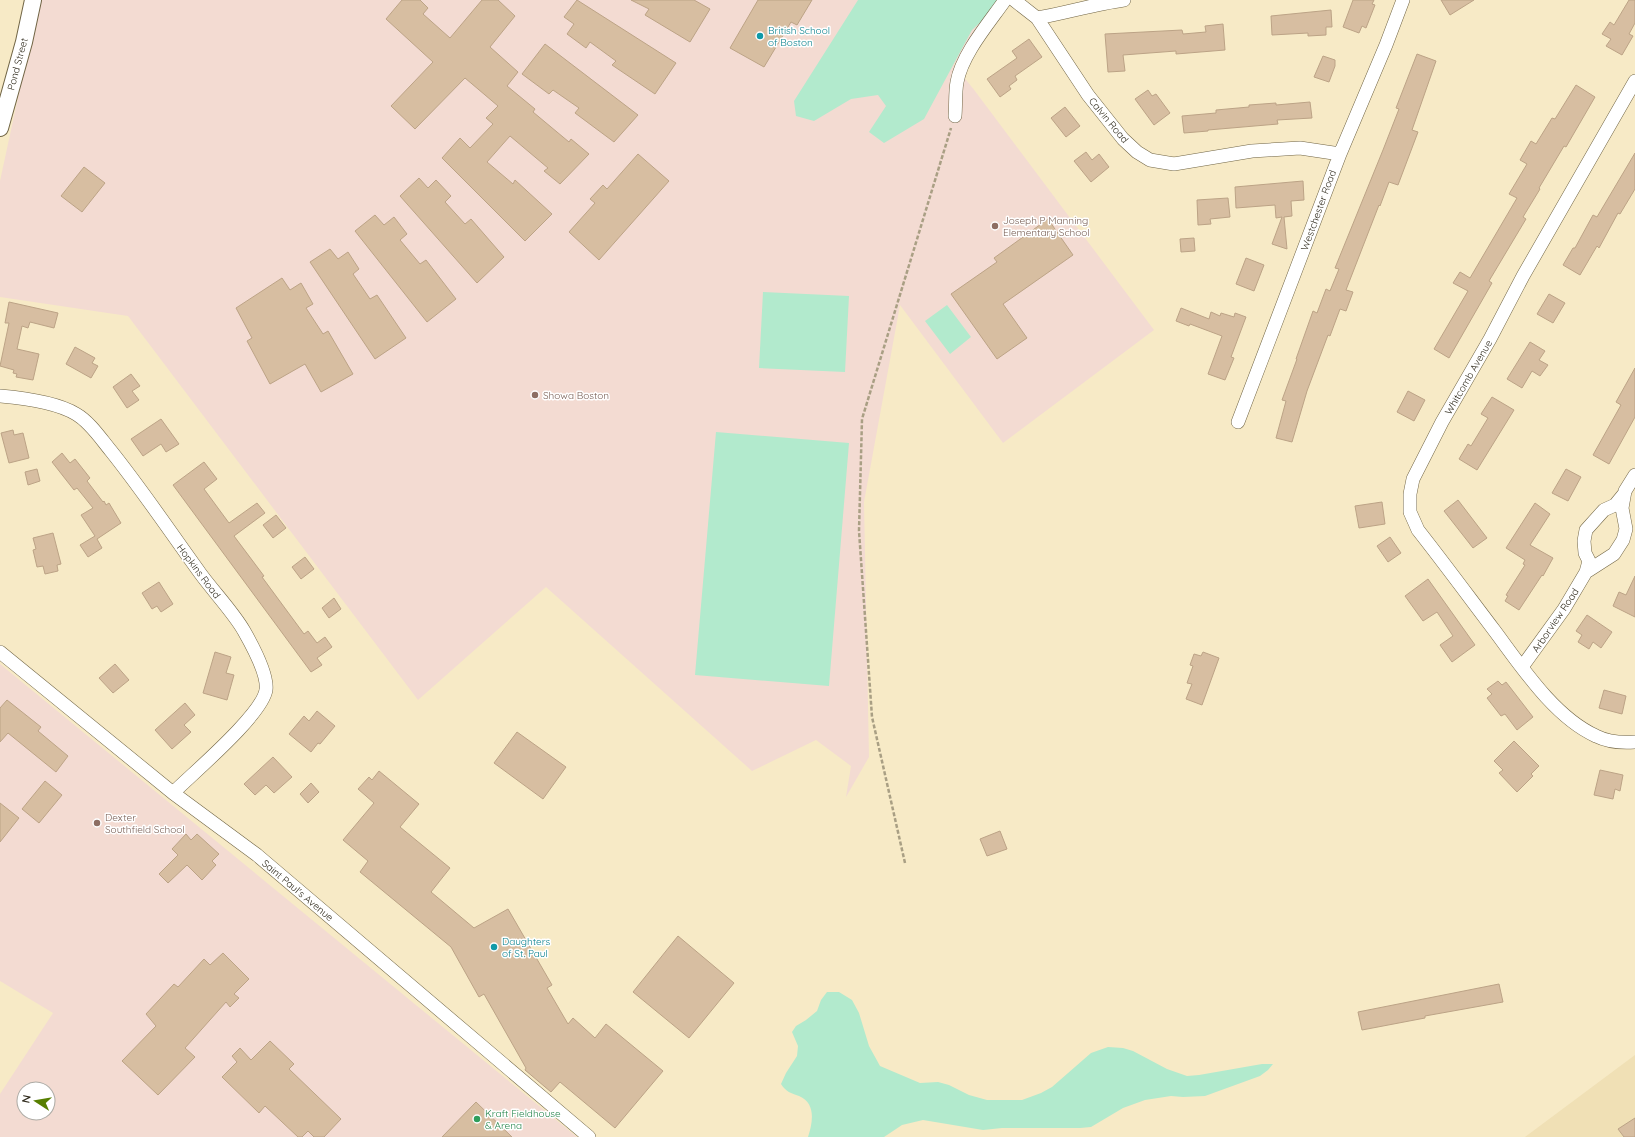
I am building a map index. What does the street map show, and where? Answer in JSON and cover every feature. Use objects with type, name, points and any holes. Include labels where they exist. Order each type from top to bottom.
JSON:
[{"type":"street","name":"Pond Street","points":[[0,128],[24,42],[33,0]]},
{"type":"street","points":[[955,116],[957,82],[960,70],[978,38],[1005,0]]},
{"type":"street","name":"Calvin Road","points":[[1014,0],[1037,18],[1088,95],[1123,139],[1137,152],[1150,160],[1174,164],[1252,151],[1300,148],[1340,154]]},
{"type":"street","points":[[1037,18],[1070,12],[1107,2],[1124,0]]},
{"type":"street","name":"Westchester Road","points":[[1238,422],[1340,154],[1386,45],[1403,0]]},
{"type":"street","name":"Whitcomb Avenue","points":[[1635,81],[1631,100],[1523,276],[1490,339],[1442,422],[1413,479],[1410,494],[1410,512],[1418,530],[1522,667],[1559,711],[1578,726],[1597,737],[1619,743],[1635,742]]},
{"type":"street","name":"Hopkins Road","points":[[0,396],[18,397],[48,403],[76,414],[95,432],[126,470],[244,630],[262,668],[266,690],[258,708],[242,726],[173,793]]},
{"type":"street","name":"Arborview Road","points":[[1522,667],[1564,609],[1586,572],[1588,561],[1585,553],[1584,541],[1586,530],[1604,510],[1615,505],[1635,475]]},
{"type":"street","name":"Arborview Road","points":[[1586,572],[1614,554],[1623,540],[1626,529],[1622,508],[1625,492]]},
{"type":"street","name":"Saint Paul's Avenue","points":[[0,652],[173,793],[266,862],[589,1137]]},
{"type":"path","points":[[905,863],[872,717],[859,531],[862,420],[955,116]]},
{"type":"shaded area","name":"Showa Boston","points":[[39,0],[996,0],[954,65],[1154,330],[1003,443],[900,305],[864,502],[869,757],[846,797],[851,766],[816,740],[752,771],[546,587],[418,700],[128,316],[0,297],[0,181]]},
{"type":"shaded area","name":"Dexter Southfield School","points":[[0,664],[577,1137],[0,1137],[0,1094],[53,1013],[0,981]]},
{"type":"shaded area","points":[[1635,1055],[1635,1137],[1525,1137]]},
{"type":"green space","points":[[858,0],[1004,0],[972,30],[924,119],[884,143],[869,132],[886,106],[878,95],[851,99],[814,121],[796,116],[794,101]]},
{"type":"green space","points":[[763,292],[849,296],[845,372],[759,368]]},
{"type":"green space","points":[[947,305],[971,337],[950,354],[925,321]]},
{"type":"green space","points":[[716,432],[849,443],[829,686],[695,675]]},
{"type":"green space","points":[[827,992],[839,992],[852,1000],[859,1013],[869,1046],[880,1066],[920,1083],[938,1082],[949,1085],[969,1095],[987,1100],[1022,1100],[1041,1093],[1052,1087],[1091,1053],[1108,1047],[1123,1048],[1133,1051],[1167,1069],[1187,1076],[1262,1064],[1273,1064],[1260,1076],[1205,1096],[1171,1096],[1145,1100],[1123,1108],[1091,1127],[1002,1128],[983,1130],[923,1120],[902,1125],[884,1137],[808,1137],[812,1119],[811,1108],[804,1099],[787,1091],[781,1084],[797,1056],[798,1046],[792,1032],[796,1026],[817,1011],[821,1000]]},
{"type":"building","points":[[402,0],[420,0],[428,8],[423,14],[450,38],[482,0],[498,0],[515,16],[490,47],[518,72],[507,86],[535,109],[533,112],[569,142],[571,139],[589,154],[560,184],[544,171],[548,168],[510,136],[487,162],[513,184],[515,180],[552,214],[525,241],[442,158],[460,138],[470,148],[493,124],[486,118],[498,106],[465,78],[415,129],[391,106],[433,62],[386,19]]},
{"type":"building","points":[[577,0],[676,63],[655,94],[612,65],[616,61],[590,42],[586,48],[567,34],[574,24],[564,17]]},
{"type":"building","points":[[631,0],[694,0],[710,9],[690,42],[645,15],[649,9]]},
{"type":"building","name":"British School of Boston","points":[[758,0],[812,0],[797,25],[791,22],[764,67],[730,48]]},
{"type":"building","points":[[1353,0],[1374,0],[1372,4],[1375,5],[1366,28],[1362,26],[1359,33],[1343,27]]},
{"type":"building","points":[[1441,0],[1474,0],[1450,15]]},
{"type":"building","points":[[1629,0],[1635,0],[1635,23],[1629,34],[1633,36],[1622,55],[1606,46],[1611,39],[1602,34],[1610,22],[1614,25]]},
{"type":"building","points":[[1331,10],[1332,27],[1326,27],[1326,35],[1308,36],[1308,33],[1272,35],[1271,16]]},
{"type":"building","points":[[1223,24],[1225,50],[1176,54],[1176,51],[1123,55],[1125,71],[1108,72],[1105,34],[1182,30],[1183,34],[1206,32],[1205,26]]},
{"type":"building","points":[[1029,39],[1042,57],[1015,76],[1017,80],[1009,86],[1011,89],[1000,97],[987,79],[1017,58],[1012,51]]},
{"type":"building","points":[[545,44],[638,115],[614,142],[575,113],[579,108],[553,90],[549,94],[522,74]]},
{"type":"building","points":[[1417,54],[1436,61],[1412,130],[1418,132],[1398,185],[1389,182],[1380,206],[1379,205],[1346,290],[1353,292],[1346,311],[1340,309],[1330,336],[1328,335],[1307,391],[1292,442],[1276,438],[1286,401],[1282,400],[1313,311],[1317,313],[1326,289],[1330,291],[1339,269],[1335,268],[1399,109],[1396,108]]},
{"type":"building","points":[[1323,56],[1335,60],[1335,66],[1329,82],[1314,77]]},
{"type":"building","points":[[1576,85],[1595,97],[1566,147],[1564,146],[1539,188],[1540,189],[1523,217],[1526,219],[1489,281],[1492,283],[1449,358],[1434,349],[1468,291],[1453,283],[1460,272],[1470,278],[1517,198],[1509,194],[1527,164],[1520,160],[1531,141],[1536,144],[1552,118],[1555,119]]},
{"type":"building","points":[[1148,90],[1152,96],[1156,94],[1170,113],[1154,125],[1135,99]]},
{"type":"building","points":[[1310,102],[1312,118],[1277,120],[1278,124],[1184,133],[1182,116],[1216,113],[1216,110],[1249,107],[1249,105],[1276,103],[1276,105]]},
{"type":"building","points":[[1065,107],[1080,126],[1066,137],[1051,118]]},
{"type":"building","points":[[1086,152],[1092,160],[1099,154],[1109,167],[1091,182],[1074,161]]},
{"type":"building","points":[[1635,153],[1635,189],[1620,214],[1618,213],[1599,248],[1597,246],[1580,275],[1563,265],[1573,248],[1575,248],[1593,215],[1597,217]]},
{"type":"building","points":[[638,154],[669,181],[599,260],[569,232],[595,203],[590,199],[603,185],[607,189]]},
{"type":"building","points":[[84,167],[105,183],[82,212],[61,196]]},
{"type":"building","points":[[419,178],[428,188],[436,180],[451,196],[445,202],[465,224],[471,219],[504,257],[477,283],[400,196]]},
{"type":"building","points":[[1303,181],[1304,200],[1291,201],[1292,216],[1284,217],[1287,249],[1272,244],[1282,217],[1276,218],[1275,205],[1236,208],[1235,187]]},
{"type":"building","points":[[1228,198],[1230,217],[1210,219],[1211,224],[1198,225],[1197,200]]},
{"type":"building","points":[[375,215],[384,225],[394,217],[407,234],[400,240],[420,264],[426,260],[456,299],[427,322],[355,231]]},
{"type":"building","name":"Joseph P Manning Elementary School","points":[[1048,219],[1073,255],[1003,304],[1027,338],[997,359],[951,294],[997,262],[994,258]]},
{"type":"building","points":[[1194,238],[1195,251],[1181,252],[1180,239]]},
{"type":"building","points":[[330,249],[338,259],[348,252],[359,269],[353,274],[370,299],[377,295],[406,338],[375,359],[310,262]]},
{"type":"building","points":[[1246,258],[1264,265],[1254,291],[1236,284]]},
{"type":"building","points":[[282,278],[290,290],[301,283],[313,304],[306,308],[323,334],[328,331],[353,374],[321,392],[305,364],[270,384],[247,341],[252,338],[236,308]]},
{"type":"building","points":[[1549,294],[1565,303],[1553,323],[1537,314]]},
{"type":"building","points":[[9,302],[58,313],[54,328],[30,322],[28,328],[22,326],[17,349],[39,354],[33,380],[16,377],[17,374],[13,373],[14,370],[0,366],[9,323],[5,323]]},
{"type":"building","points":[[1181,308],[1209,319],[1211,312],[1220,316],[1221,313],[1234,317],[1235,313],[1246,317],[1231,357],[1234,358],[1225,380],[1208,374],[1222,336],[1190,324],[1189,326],[1176,321]]},
{"type":"building","points":[[1530,342],[1545,351],[1539,360],[1548,365],[1540,376],[1532,371],[1522,388],[1507,379]]},
{"type":"building","points":[[75,347],[95,358],[92,363],[98,366],[91,378],[66,364]]},
{"type":"building","points":[[1635,368],[1635,417],[1609,464],[1593,455],[1621,405],[1616,402]]},
{"type":"building","points":[[131,374],[140,386],[132,391],[139,400],[127,408],[113,387]]},
{"type":"building","points":[[1408,391],[1425,400],[1414,421],[1397,412]]},
{"type":"building","points":[[1492,397],[1514,410],[1477,470],[1459,459],[1468,444],[1471,446],[1488,418],[1481,414]]},
{"type":"building","points":[[161,419],[179,444],[166,452],[161,444],[143,456],[131,439]]},
{"type":"building","points":[[13,430],[14,435],[23,433],[29,458],[9,463],[1,433]]},
{"type":"building","points":[[62,453],[70,463],[75,459],[90,478],[87,481],[106,505],[109,503],[121,523],[97,539],[102,548],[88,557],[80,545],[95,536],[81,515],[93,508],[77,488],[74,490],[52,462]]},
{"type":"building","points":[[204,462],[217,479],[204,489],[229,523],[257,503],[265,513],[234,536],[304,634],[308,631],[317,643],[325,637],[332,647],[317,658],[322,665],[311,672],[173,485]]},
{"type":"building","points":[[37,469],[40,481],[28,485],[25,472]]},
{"type":"building","points":[[1566,469],[1581,477],[1568,501],[1552,493]]},
{"type":"building","points":[[1458,500],[1487,538],[1473,548],[1444,511]]},
{"type":"building","points":[[1382,502],[1385,524],[1359,528],[1355,506]]},
{"type":"building","points":[[1535,503],[1550,514],[1530,545],[1553,558],[1543,576],[1542,575],[1519,610],[1505,601],[1508,596],[1506,595],[1525,565],[1523,564],[1525,560],[1506,548]]},
{"type":"building","points":[[276,515],[286,528],[273,538],[263,525]]},
{"type":"building","points":[[53,533],[61,564],[57,565],[58,571],[45,574],[43,566],[37,567],[33,550],[36,549],[33,538]]},
{"type":"building","points":[[1390,537],[1401,553],[1388,562],[1377,546]]},
{"type":"building","points":[[305,557],[314,569],[301,579],[292,567]]},
{"type":"building","points":[[1635,576],[1635,617],[1613,606],[1619,592],[1626,595]]},
{"type":"building","points":[[1428,579],[1475,645],[1452,662],[1440,645],[1453,636],[1437,612],[1423,621],[1405,596]]},
{"type":"building","points":[[159,582],[173,604],[161,612],[157,606],[152,609],[142,593]]},
{"type":"building","points":[[334,598],[341,609],[329,618],[322,608]]},
{"type":"building","points":[[1587,615],[1612,632],[1601,648],[1593,642],[1589,649],[1578,642],[1582,635],[1576,631]]},
{"type":"building","points":[[215,652],[231,657],[226,673],[234,675],[227,700],[203,693]]},
{"type":"building","points":[[1203,652],[1219,658],[1202,705],[1186,699],[1192,684],[1187,683],[1193,666],[1190,665],[1194,654],[1201,656]]},
{"type":"building","points":[[115,664],[129,680],[113,693],[99,678]]},
{"type":"building","points":[[1498,681],[1502,685],[1506,682],[1533,717],[1517,730],[1505,714],[1501,716],[1487,698],[1492,694],[1487,689]]},
{"type":"building","points":[[1604,690],[1626,696],[1622,714],[1599,708]]},
{"type":"building","points":[[7,700],[41,727],[38,731],[68,756],[56,772],[8,733],[0,742],[0,708]]},
{"type":"building","points":[[185,703],[195,715],[184,725],[191,732],[172,749],[155,730]]},
{"type":"building","points":[[317,711],[335,726],[311,752],[289,734],[304,716],[309,721]]},
{"type":"building","points":[[517,732],[566,767],[543,799],[494,763]]},
{"type":"building","points":[[1514,741],[1539,766],[1531,774],[1533,776],[1517,792],[1499,773],[1503,770],[1494,761]]},
{"type":"building","points":[[273,757],[292,777],[274,793],[266,785],[255,795],[244,784]]},
{"type":"building","points":[[1600,770],[1623,775],[1620,791],[1615,789],[1613,799],[1594,795]]},
{"type":"building","name":"Daughters of St. Paul","points":[[379,771],[419,804],[400,827],[450,868],[431,892],[474,928],[508,909],[552,985],[547,988],[568,1024],[573,1018],[595,1038],[606,1024],[663,1071],[615,1128],[560,1082],[551,1092],[525,1070],[526,1068],[484,994],[479,997],[451,947],[360,872],[368,861],[343,840],[374,803],[358,789],[369,777],[372,780]]},
{"type":"building","points":[[45,781],[62,795],[39,823],[22,809]]},
{"type":"building","points":[[311,783],[319,792],[308,803],[300,794]]},
{"type":"building","points":[[0,803],[19,818],[0,842]]},
{"type":"building","points":[[1000,831],[1007,849],[987,856],[980,839]]},
{"type":"building","points":[[186,834],[191,840],[197,834],[219,854],[212,861],[216,865],[202,880],[187,865],[168,883],[159,874],[178,855],[172,849]]},
{"type":"building","points":[[678,936],[734,983],[689,1038],[633,992]]},
{"type":"building","points":[[223,953],[249,979],[234,994],[239,998],[230,1007],[226,1002],[185,1048],[195,1057],[158,1095],[122,1061],[156,1026],[146,1014],[174,984],[178,987],[204,959],[210,965]]},
{"type":"building","points":[[1499,984],[1503,1002],[1425,1016],[1425,1018],[1362,1030],[1358,1012]]},
{"type":"building","points":[[270,1041],[294,1064],[289,1069],[341,1119],[324,1137],[314,1137],[308,1131],[302,1137],[298,1137],[265,1106],[259,1113],[222,1077],[237,1062],[232,1056],[240,1048],[251,1060]]},
{"type":"building","name":"Kraft Fieldhouse & Arena","points":[[476,1102],[512,1137],[442,1137]]},
{"type":"building","points":[[1635,1118],[1635,1137],[1624,1137],[1618,1129]]},
{"type":"place","name":"British School of Boston","points":[[760,36]]},
{"type":"place","name":"Joseph P Manning Elementary School","points":[[995,226]]},
{"type":"place","name":"Showa Boston","points":[[535,395]]},
{"type":"place","name":"Dexter Southfield School","points":[[97,823]]},
{"type":"place","name":"Daughters of St. Paul","points":[[494,947]]},
{"type":"place","name":"Kraft Fieldhouse & Arena","points":[[477,1119]]}]
